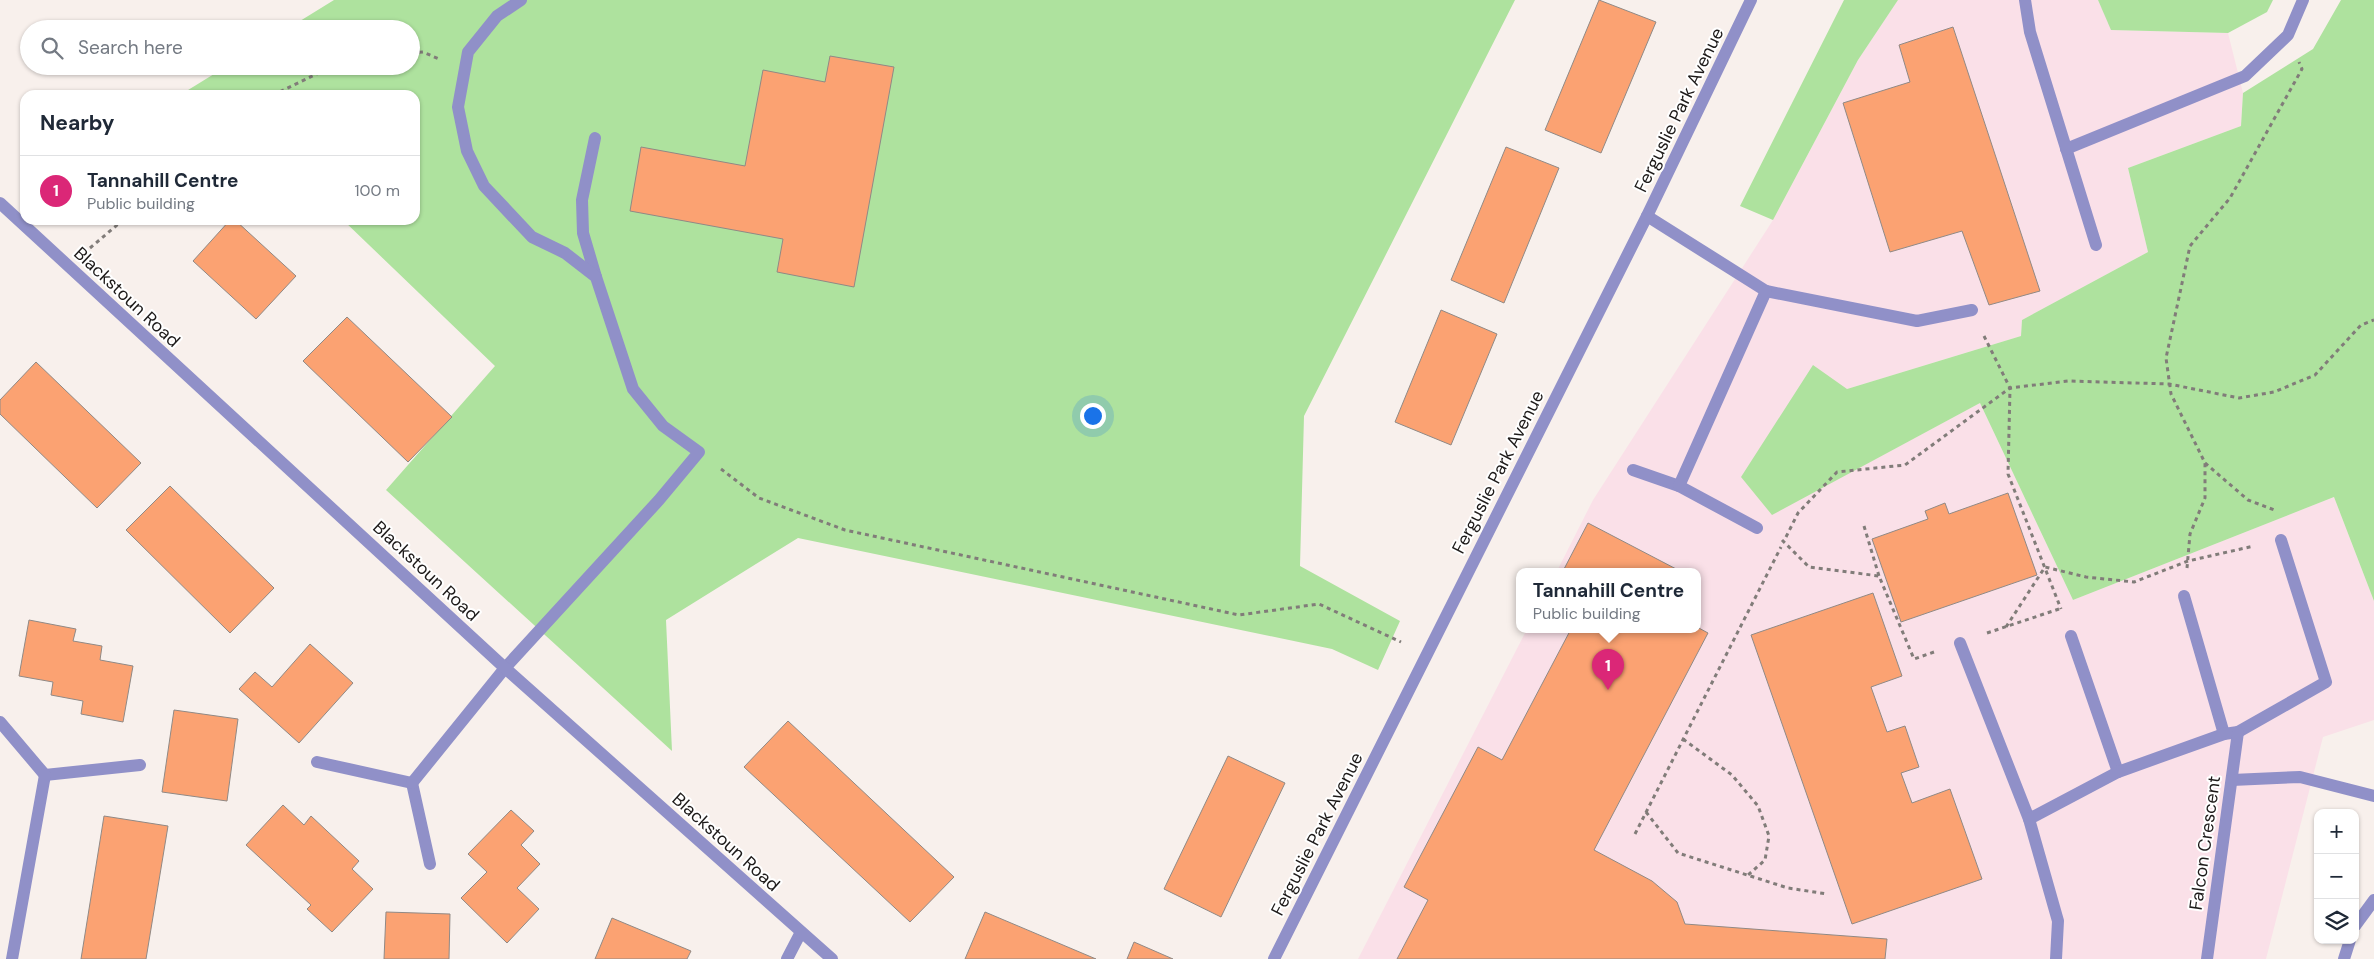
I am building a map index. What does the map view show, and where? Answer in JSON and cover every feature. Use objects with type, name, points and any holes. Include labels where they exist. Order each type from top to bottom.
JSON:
[{"type":"street","points":[[521,0],[496,16],[468,52],[458,107],[467,151],[484,186],[532,237],[564,253],[596,277]]},
{"type":"street","name":"Ferguslie Park Avenue","points":[[1274,959],[1647,216],[1751,0]]},
{"type":"street","points":[[2025,0],[2030,32],[2096,245]]},
{"type":"street","points":[[2066,149],[2245,76],[2288,35],[2303,0]]},
{"type":"street","points":[[412,783],[505,668],[659,500],[699,452],[663,426],[633,389],[583,233],[582,200],[595,138]]},
{"type":"street","name":"Blackstoun Road","points":[[0,203],[20,222]]},
{"type":"street","points":[[1647,216],[1766,291],[1917,321],[1972,310]]},
{"type":"street","name":"Blackstoun Road","points":[[24,225],[505,668],[832,959]]},
{"type":"street","points":[[1679,486],[1766,291]]},
{"type":"street","points":[[1633,470],[1679,486],[1757,528]]},
{"type":"street","points":[[2029,819],[2118,772],[2224,734],[2238,732],[2326,682],[2281,540]]},
{"type":"street","points":[[2184,596],[2224,734]]},
{"type":"street","points":[[2071,636],[2118,772]]},
{"type":"street","points":[[1960,643],[2029,819],[2058,921],[2056,959]]},
{"type":"street","points":[[0,722],[45,776]]},
{"type":"street","name":"Falcon Crescent","points":[[2207,959],[2238,732]]},
{"type":"street","points":[[317,762],[412,783]]},
{"type":"street","points":[[45,776],[140,764]]},
{"type":"street","points":[[12,959],[45,776]]},
{"type":"street","points":[[2232,780],[2300,777],[2374,796]]},
{"type":"street","points":[[412,783],[430,864]]},
{"type":"street","points":[[2359,921],[2374,900]]},
{"type":"street","points":[[787,959],[801,932]]},
{"type":"street","points":[[2344,959],[2349,944]]},
{"type":"path","points":[[2044,567],[2086,577],[2134,582],[2188,561],[2281,540],[2298,520],[2248,500],[2205,463],[2170,394],[2166,358],[2190,246],[2230,198],[2302,69],[2288,35]]},
{"type":"path","points":[[284,90],[315,75]]},
{"type":"path","points":[[69,267],[117,225]]},
{"type":"path","points":[[1972,310],[2010,388],[2008,474],[2071,636]]},
{"type":"path","points":[[1635,834],[1798,513],[1838,472],[1906,465],[2010,388],[2068,381],[2169,384],[2239,398],[2274,392],[2315,375],[2361,325],[2374,320]]},
{"type":"path","points":[[699,452],[759,498],[845,530],[1239,615],[1318,604],[1427,654]]},
{"type":"path","points":[[2184,596],[2190,534],[2205,498],[2205,463]]},
{"type":"path","points":[[1864,526],[1879,576],[1914,659],[2060,608]]},
{"type":"path","points":[[1784,540],[1809,566],[1879,576]]},
{"type":"path","points":[[2006,627],[2044,567]]},
{"type":"path","points":[[1683,739],[1732,775],[1758,806],[1769,836],[1768,844],[1765,860],[1748,875]]},
{"type":"path","points":[[1646,812],[1678,853],[1788,888],[1827,894]]},
{"type":"shaded area","points":[[1898,0],[2098,0],[2112,30],[2228,33],[2243,93],[2241,126],[2128,168],[2148,252],[2022,320],[2021,336],[1847,389],[1772,514],[1980,403],[2073,600],[2334,497],[2374,601],[2374,720],[2323,737],[2266,959],[1358,959],[1525,633],[1701,633],[1701,568],[1559,568],[1593,500],[1773,220],[1858,60]]},
{"type":"green space","points":[[334,0],[1515,0],[1304,416],[1300,566],[1400,621],[1378,670],[1332,649],[798,538],[666,620],[672,751],[386,490],[495,366],[348,225],[420,225],[420,90],[188,90],[212,75],[420,75],[420,20],[302,20]]},
{"type":"green space","points":[[1844,0],[1898,0],[1858,60],[1773,220],[1740,206]]},
{"type":"green space","points":[[2098,0],[2273,0],[2267,12],[2228,33],[2111,30]]},
{"type":"green space","points":[[2341,0],[2374,0],[2374,601],[2334,497],[2073,600],[1980,403],[1772,515],[1741,477],[1813,365],[1847,389],[2021,336],[2022,320],[2148,252],[2128,168],[2241,126],[2243,93],[2313,49]]},
{"type":"building","points":[[1599,0],[1656,22],[1601,153],[1545,130]]},
{"type":"building","points":[[1953,27],[2040,291],[1989,305],[1962,231],[1890,252],[1843,103],[1910,82],[1899,45]]},
{"type":"building","points":[[830,56],[894,67],[854,287],[777,272],[783,239],[630,211],[641,147],[745,166],[763,70],[825,82]]},
{"type":"building","points":[[1506,147],[1559,168],[1504,303],[1451,280]]},
{"type":"building","points":[[225,225],[240,225],[296,276],[256,319],[193,261]]},
{"type":"building","points":[[1441,310],[1497,334],[1451,445],[1395,422]]},
{"type":"building","points":[[347,317],[452,417],[408,462],[303,361]]},
{"type":"building","points":[[36,362],[141,463],[97,508],[0,414],[0,400]]},
{"type":"building","points":[[170,486],[274,588],[230,633],[126,530]]},
{"type":"building","points":[[2008,493],[2037,575],[1901,622],[1872,539],[1928,519],[1925,511],[1945,503],[1949,514]]},
{"type":"building","points":[[1588,523],[1674,568],[1565,568]]},
{"type":"building","points":[[1873,593],[1902,676],[1871,687],[1887,732],[1905,726],[1919,767],[1901,773],[1912,803],[1950,789],[1982,879],[1852,924],[1751,635]]},
{"type":"building","points":[[29,620],[76,629],[73,641],[102,646],[100,660],[133,666],[123,722],[81,714],[83,701],[51,695],[53,682],[19,676]]},
{"type":"building","points":[[1701,629],[1708,633],[1594,850],[1652,881],[1677,902],[1685,924],[1887,939],[1885,959],[1397,959],[1428,900],[1404,887],[1478,747],[1502,760],[1569,633],[1701,633]]},
{"type":"building","points":[[310,644],[353,683],[299,743],[239,689],[255,672],[272,687]]},
{"type":"building","points":[[174,710],[238,719],[227,801],[162,792]]},
{"type":"building","points":[[788,721],[954,877],[910,922],[744,767]]},
{"type":"building","points":[[1228,756],[1285,783],[1221,917],[1164,889]]},
{"type":"building","points":[[283,805],[304,825],[311,816],[359,861],[352,869],[373,889],[332,932],[307,909],[311,905],[246,845]]},
{"type":"building","points":[[511,810],[534,831],[521,845],[540,864],[517,888],[539,909],[507,943],[461,898],[487,872],[468,854]]},
{"type":"building","points":[[104,816],[168,826],[146,959],[81,959]]},
{"type":"building","points":[[386,912],[450,914],[449,959],[384,959]]},
{"type":"building","points":[[985,912],[1096,959],[965,959]]},
{"type":"building","points":[[612,918],[691,951],[687,959],[595,959]]},
{"type":"building","points":[[1134,942],[1173,959],[1127,959]]},
{"type":"place","name":"Tannahill Centre","points":[[1608,690]]}]
